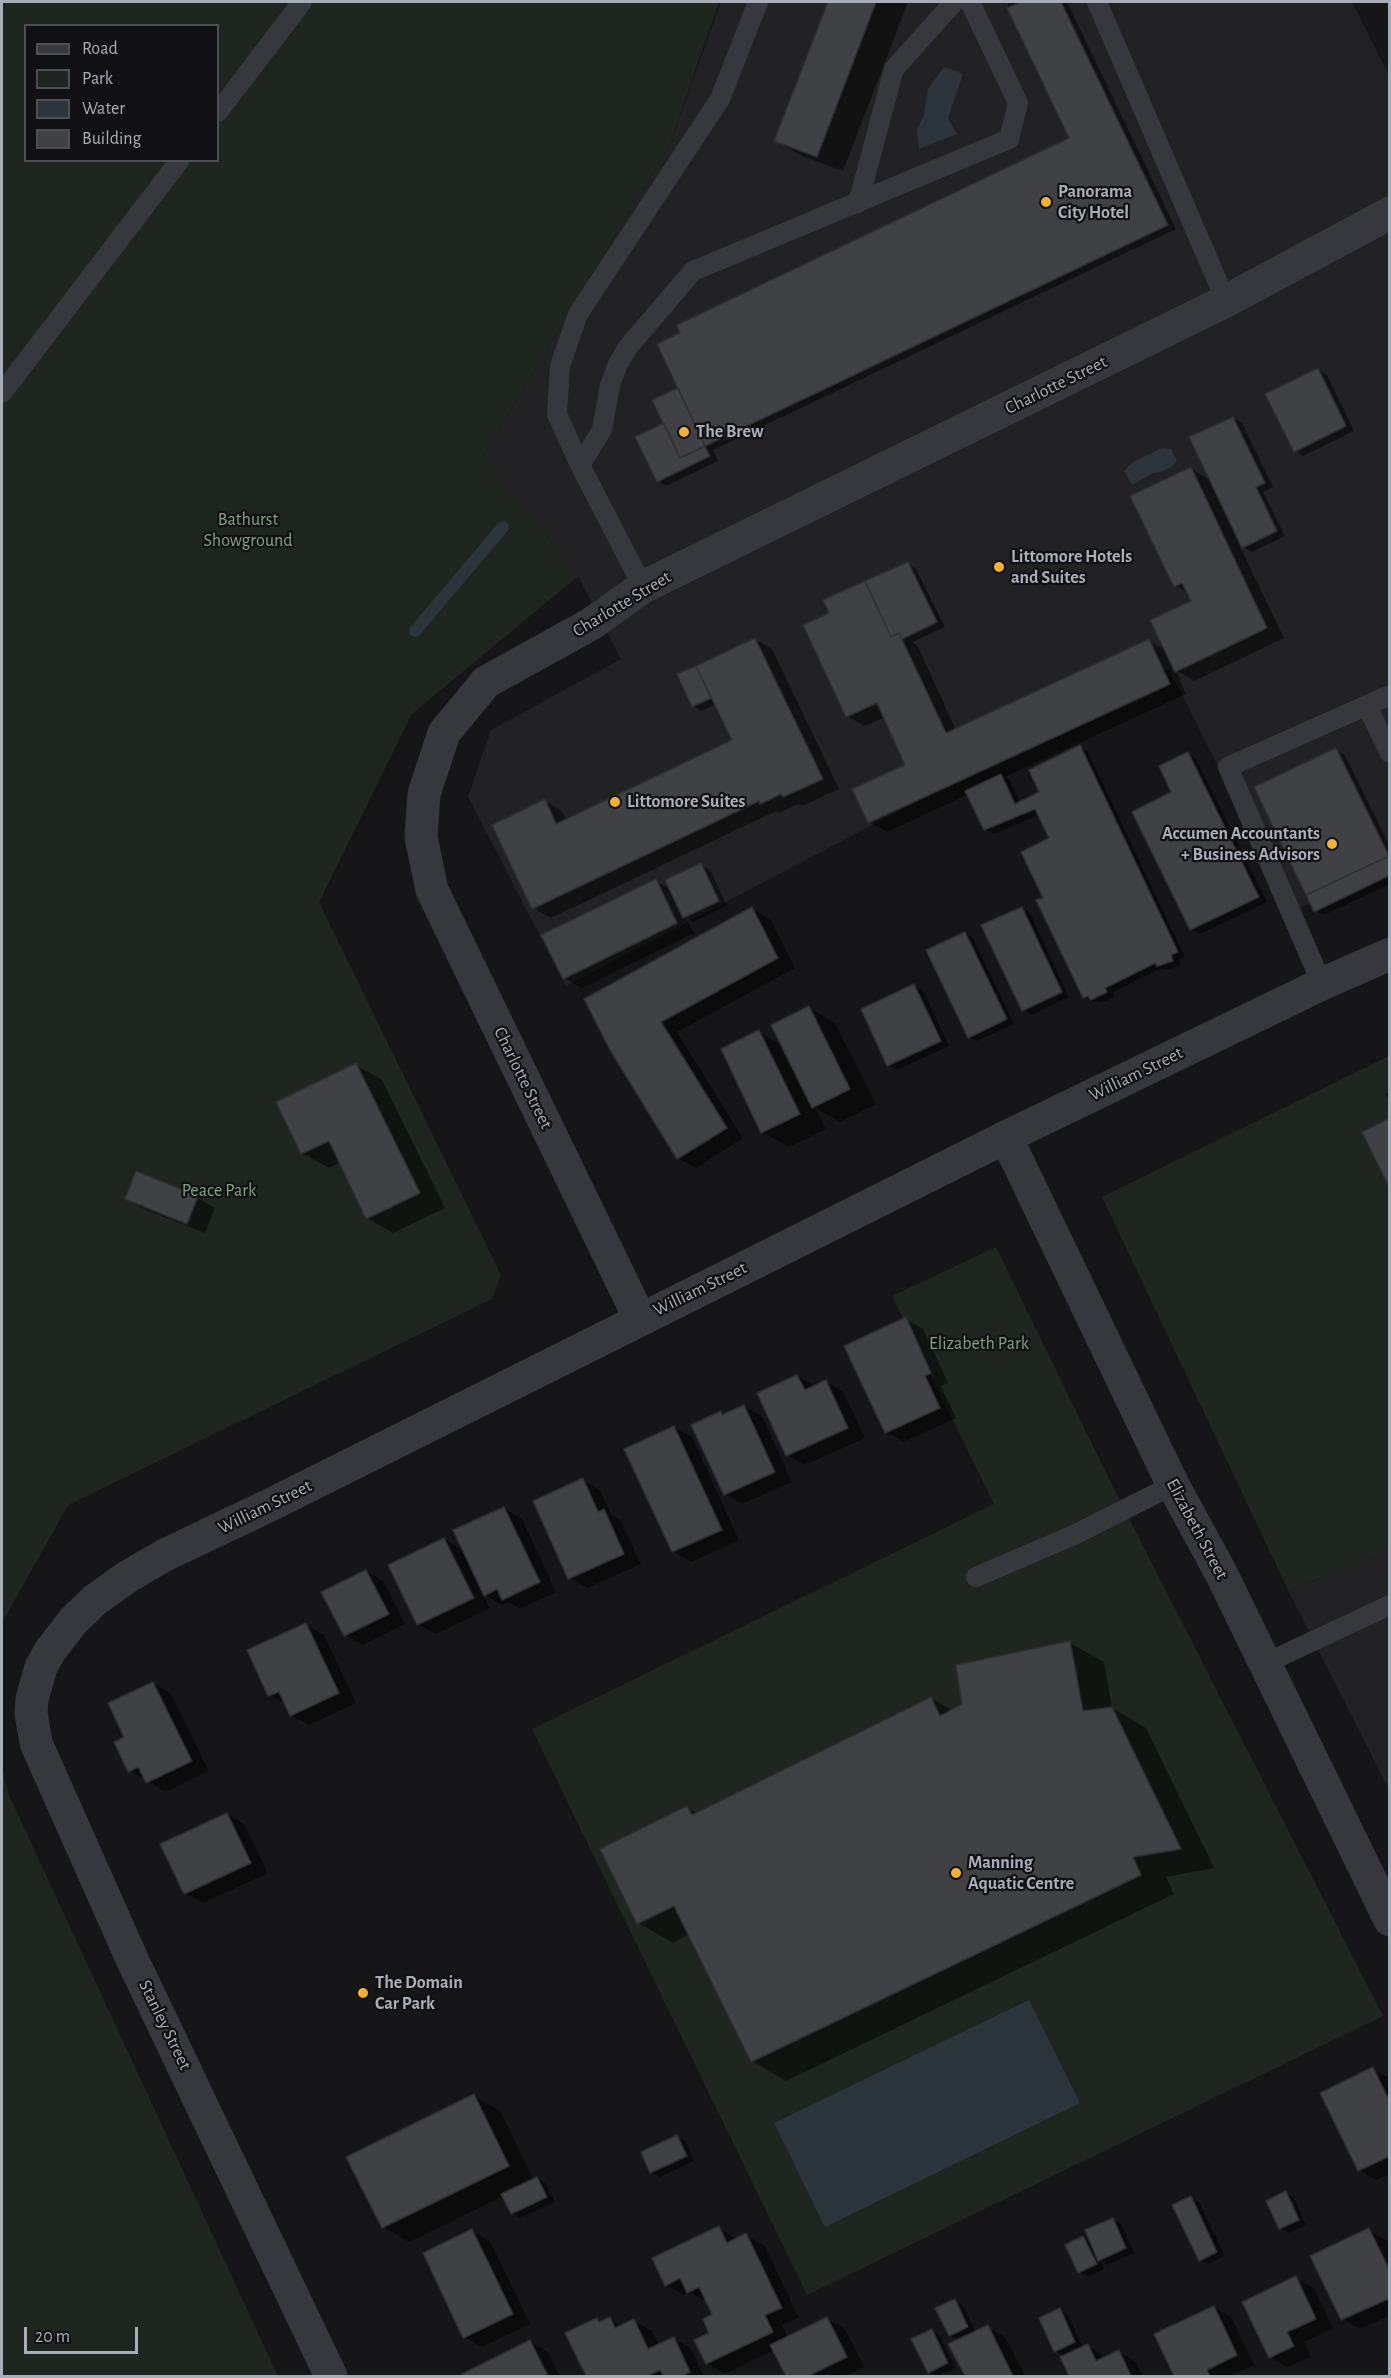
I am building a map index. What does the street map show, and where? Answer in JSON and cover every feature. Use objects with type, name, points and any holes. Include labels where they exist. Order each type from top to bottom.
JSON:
[{"type":"street","name":"Charlotte Street","points":[[640,1318],[432,890],[421,837],[424,794],[444,733],[486,682],[591,624],[643,587],[1226,301],[1389,213]]},
{"type":"street","name":"William Street","points":[[41,1667],[50,1651],[74,1620],[95,1600],[127,1577],[165,1555],[270,1505],[1006,1137],[1322,984],[1389,954]]},
{"type":"street","name":"Elizabeth Street","points":[[1006,1137],[1173,1485],[1221,1573],[1389,1920]]},
{"type":"street","name":"Stanley Street","points":[[41,1667],[32,1699],[31,1713],[36,1743],[49,1775],[132,1959],[331,2376]]},
{"type":"lane","points":[[219,111],[302,2]]},
{"type":"lane","points":[[643,587],[580,465],[557,414],[560,366],[578,314],[720,99],[758,2]]},
{"type":"lane","points":[[858,203],[894,69],[954,2]]},
{"type":"lane","points":[[580,465],[602,430],[610,385],[618,364],[628,347],[693,271],[1009,139],[1018,104],[970,2]]},
{"type":"lane","points":[[1096,2],[1226,301]]},
{"type":"lane","points":[[2,393],[178,162]]},
{"type":"lane","points":[[1322,984],[1228,767],[1389,695]]},
{"type":"lane","points":[[1367,706],[1389,753]]},
{"type":"lane","points":[[976,1577],[1076,1534],[1173,1485]]},
{"type":"lane","points":[[1264,1664],[1389,1605]]},
{"type":"shaded area","points":[[721,2],[1352,2],[1390,78],[1389,864],[1291,912],[1169,669],[566,986],[468,797],[491,730],[621,659],[578,576],[483,456],[670,144]]},
{"type":"shaded area","points":[[1389,1548],[1389,1790],[1289,1592]]},
{"type":"green space","name":"Bathurst Showground","points":[[2,2],[719,2],[670,144],[483,456],[578,576],[412,714],[319,902],[501,1275],[492,1299],[68,1505],[2,1623]]},
{"type":"green space","points":[[1389,1056],[1389,1548],[1324,1579],[1323,1577],[1289,1592],[1102,1197]]},
{"type":"green space","name":"Manning Aquatic Centre","points":[[996,1247],[1114,1489],[1383,2016],[807,2295],[532,1729],[994,1504],[892,1296]]},
{"type":"green space","points":[[2,1767],[8,1793],[278,2376],[2,2376]]},
{"type":"water","points":[[944,67],[963,74],[948,118],[957,134],[919,149],[917,129],[924,115],[928,89]]},
{"type":"water","points":[[1162,448],[1171,449],[1177,461],[1171,467],[1153,473],[1132,485],[1124,471],[1133,462]]},
{"type":"water","points":[[1029,2000],[1080,2103],[825,2227],[774,2123]]},
{"type":"building","points":[[828,2],[876,2],[817,157],[774,141]]},
{"type":"building","name":"Panorama City Hotel","points":[[1021,2],[1061,2],[1168,225],[705,446],[657,344],[680,333],[677,325],[1069,138],[1007,8]]},
{"type":"building","points":[[1318,368],[1346,426],[1294,452],[1265,394]]},
{"type":"building","points":[[678,388],[705,446],[680,458],[652,400]]},
{"type":"building","points":[[1233,417],[1265,483],[1256,487],[1277,531],[1242,548],[1189,437]]},
{"type":"building","points":[[664,423],[680,458],[705,446],[710,456],[657,482],[635,437]]},
{"type":"building","points":[[1191,467],[1267,628],[1175,672],[1150,620],[1191,601],[1182,583],[1174,587],[1130,496]]},
{"type":"building","points":[[908,562],[937,622],[902,639],[899,633],[891,637],[865,581]]},
{"type":"building","points":[[865,581],[891,637],[899,633],[946,733],[1149,639],[1170,684],[868,823],[852,789],[905,765],[877,703],[846,717],[803,625],[829,613],[823,600]]},
{"type":"building","points":[[755,638],[823,779],[783,797],[781,794],[760,804],[759,801],[532,909],[492,825],[545,799],[556,824],[732,740],[696,666]]},
{"type":"building","points":[[696,666],[711,698],[692,707],[677,674]]},
{"type":"building","points":[[1080,745],[1178,952],[1171,955],[1173,961],[1157,966],[1155,963],[1105,988],[1107,992],[1091,1000],[1088,996],[1083,998],[1036,900],[1043,898],[1021,852],[1049,838],[1035,809],[984,830],[965,791],[1001,774],[1015,804],[1039,792],[1029,770]]},
{"type":"building","points":[[1336,748],[1389,856],[1306,895],[1254,787]]},
{"type":"building","points":[[1188,752],[1259,897],[1190,930],[1132,812],[1171,792],[1159,766]]},
{"type":"building","points":[[1389,856],[1390,875],[1314,912],[1306,895]]},
{"type":"building","points":[[701,863],[719,901],[683,918],[665,880]]},
{"type":"building","points":[[656,879],[677,923],[563,979],[541,935]]},
{"type":"building","points":[[752,907],[778,958],[661,1022],[727,1128],[677,1159],[610,1050],[584,999]]},
{"type":"building","points":[[1022,907],[1062,992],[1022,1011],[981,925]]},
{"type":"building","points":[[965,932],[1007,1019],[968,1038],[926,950]]},
{"type":"building","points":[[914,984],[941,1041],[887,1066],[861,1009]]},
{"type":"building","points":[[809,1006],[850,1089],[812,1108],[771,1025]]},
{"type":"building","points":[[759,1030],[800,1114],[761,1133],[721,1049]]},
{"type":"building","points":[[356,1063],[420,1193],[366,1219],[329,1141],[301,1154],[276,1102]]},
{"type":"building","points":[[1390,1118],[1390,1189],[1362,1132]]},
{"type":"building","points":[[136,1171],[198,1196],[187,1224],[125,1199]]},
{"type":"building","points":[[906,1317],[931,1373],[925,1376],[940,1408],[885,1433],[844,1346]]},
{"type":"building","points":[[797,1375],[805,1390],[826,1380],[848,1428],[786,1456],[757,1393]]},
{"type":"building","points":[[744,1405],[775,1472],[724,1495],[691,1425],[721,1411],[722,1415]]},
{"type":"building","points":[[674,1426],[722,1530],[672,1552],[624,1449]]},
{"type":"building","points":[[583,1478],[598,1512],[604,1509],[624,1554],[568,1579],[533,1501]]},
{"type":"building","points":[[504,1507],[540,1582],[502,1600],[497,1589],[484,1596],[453,1530]]},
{"type":"building","points":[[444,1538],[474,1598],[417,1625],[388,1565]]},
{"type":"building","points":[[366,1570],[389,1614],[344,1636],[321,1592]]},
{"type":"building","points":[[306,1623],[339,1693],[290,1716],[279,1692],[268,1696],[247,1650]]},
{"type":"building","points":[[1070,1641],[1083,1711],[1112,1707],[1181,1849],[1133,1857],[1141,1875],[751,2062],[674,1906],[637,1924],[600,1849],[687,1806],[692,1815],[931,1697],[940,1716],[962,1704],[956,1665]]},
{"type":"building","points":[[153,1682],[192,1761],[146,1783],[138,1767],[128,1772],[114,1742],[124,1737],[108,1703]]},
{"type":"building","points":[[227,1813],[251,1863],[184,1894],[160,1844]]},
{"type":"building","points":[[1373,2067],[1390,2102],[1390,2156],[1358,2171],[1320,2093]]},
{"type":"building","points":[[474,2094],[509,2166],[382,2228],[346,2157]]},
{"type":"building","points":[[677,2135],[687,2156],[650,2173],[641,2152]]},
{"type":"building","points":[[537,2177],[547,2197],[511,2214],[501,2194]]},
{"type":"building","points":[[1286,2191],[1299,2220],[1279,2229],[1266,2201]]},
{"type":"building","points":[[1191,2196],[1217,2252],[1199,2261],[1172,2205]]},
{"type":"building","points":[[1113,2218],[1126,2248],[1098,2261],[1085,2230]]},
{"type":"building","points":[[719,2226],[727,2243],[746,2233],[782,2308],[765,2315],[773,2332],[706,2364],[694,2340],[709,2333],[703,2319],[712,2314],[699,2287],[687,2293],[680,2278],[665,2286],[652,2258]]},
{"type":"building","points":[[1369,2228],[1390,2271],[1390,2298],[1341,2320],[1310,2256]]},
{"type":"building","points":[[472,2229],[513,2314],[463,2338],[423,2253]]},
{"type":"building","points":[[1083,2236],[1097,2264],[1078,2273],[1065,2245]]},
{"type":"building","points":[[1296,2276],[1316,2319],[1287,2332],[1294,2346],[1269,2358],[1242,2302]]},
{"type":"building","points":[[955,2299],[968,2327],[949,2336],[935,2308]]},
{"type":"building","points":[[1214,2306],[1237,2355],[1207,2370],[1210,2376],[1174,2376],[1154,2334]]},
{"type":"building","points":[[1060,2308],[1075,2342],[1054,2352],[1039,2318]]},
{"type":"building","points":[[610,2317],[615,2328],[634,2319],[648,2349],[674,2337],[690,2372],[682,2376],[663,2376],[660,2370],[647,2376],[586,2376],[565,2333],[597,2318],[599,2322]]},
{"type":"building","points":[[827,2317],[847,2357],[808,2376],[786,2376],[770,2345]]},
{"type":"building","points":[[988,2325],[1013,2376],[965,2376],[948,2344]]},
{"type":"building","points":[[932,2329],[948,2363],[928,2373],[911,2339]]},
{"type":"building","points":[[530,2340],[548,2376],[464,2376],[462,2374]]},
{"type":"building","points":[[1088,2344],[1096,2361],[1119,2350],[1131,2376],[1069,2376],[1060,2357]]},
{"type":"waterway","points":[[415,631],[503,527]]},
{"type":"place","name":"Panorama City Hotel","points":[[1046,202]]},
{"type":"place","name":"The Brew","points":[[684,432]]},
{"type":"place","name":"Littomore Hotels and Suites","points":[[999,567]]},
{"type":"place","name":"Littomore Suites","points":[[615,802]]},
{"type":"place","name":"Accumen Accountants + Business Advisors","points":[[1332,844]]},
{"type":"place","name":"Manning Aquatic Centre","points":[[956,1873]]},
{"type":"place","name":"The Domain Car Park","points":[[363,1993]]},
{"type":"park label","name":"Peace Park","points":[[219,1191]]},
{"type":"park label","name":"Elizabeth Park","points":[[979,1344]]}]
